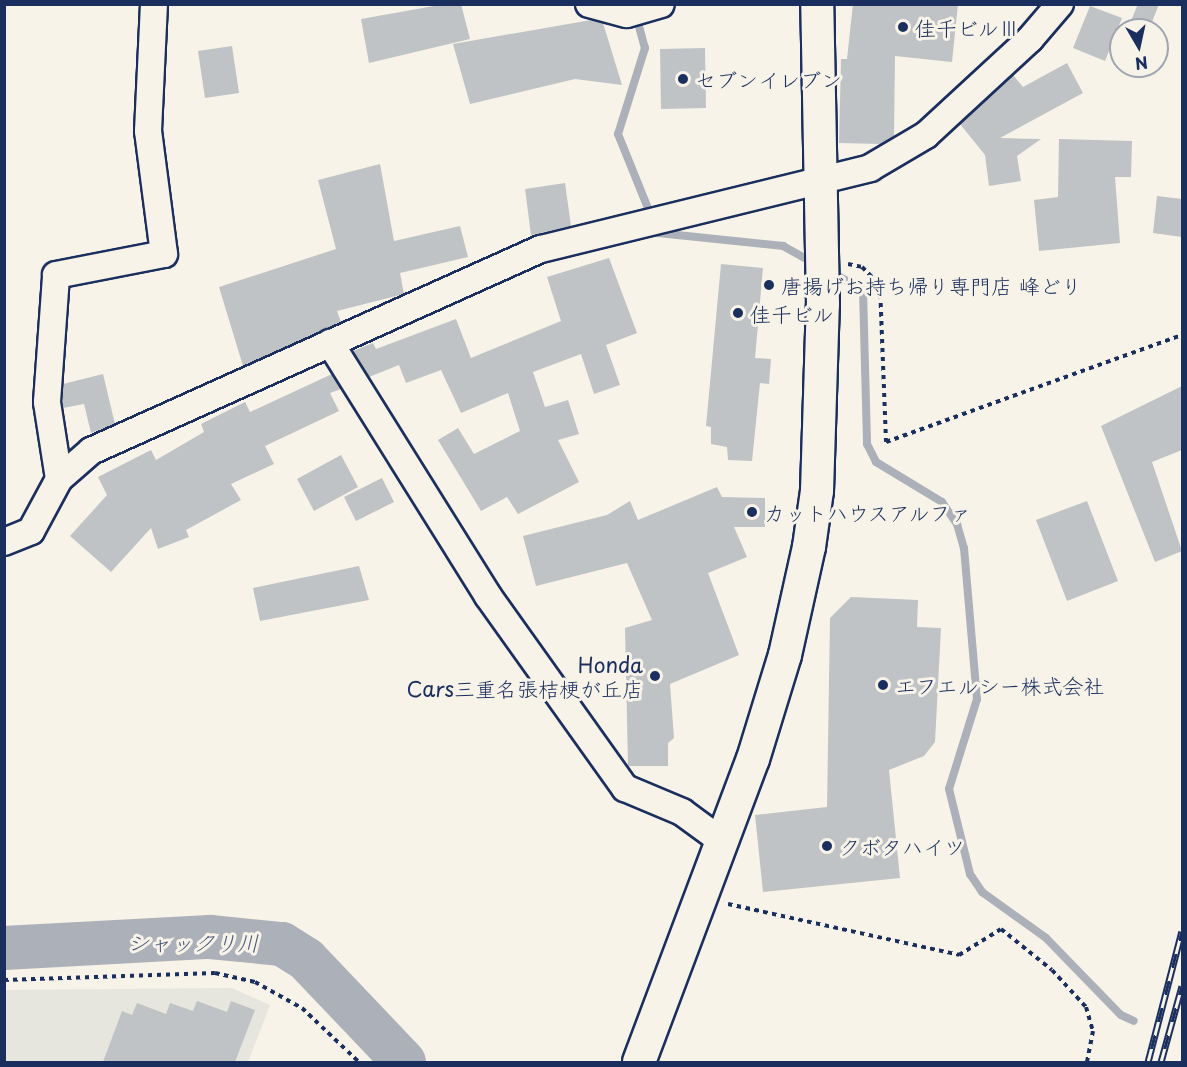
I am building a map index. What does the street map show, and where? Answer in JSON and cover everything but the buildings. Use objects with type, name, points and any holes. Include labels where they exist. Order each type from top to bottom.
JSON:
[{"type":"street","points":[[59,479],[47,402],[56,275],[164,254],[148,131],[153,4]]},
{"type":"street","points":[[589,4],[627,14],[657,6]]},
{"type":"street","points":[[639,1062],[723,842],[801,593],[817,491],[823,304],[818,184],[817,4]]},
{"type":"street","points":[[4,542],[31,531],[59,479],[91,451],[541,249],[649,219],[818,184],[870,168],[926,135],[1060,4]]},
{"type":"street","points":[[330,343],[488,596],[625,788],[682,812],[723,842]]},
{"type":"path","points":[[822,253],[862,267],[880,285],[886,442],[1182,335]]},
{"type":"path","points":[[701,898],[959,955],[1001,929],[1052,970],[1086,1007],[1093,1031],[1087,1062]]},
{"type":"path","points":[[4,980],[215,973],[235,978],[302,1008],[359,1062]]},
{"type":"shaded area","points":[[232,988],[270,1005],[248,1062],[5,1062],[4,990]]},
{"type":"waterway","points":[[636,15],[645,48],[618,134],[658,233],[783,246],[815,264]]},
{"type":"waterway","points":[[831,272],[863,290],[867,444],[876,462],[942,502],[957,524],[964,548],[977,699],[949,789],[970,874],[982,892],[1046,938],[1121,1015],[1134,1021]]},
{"type":"waterway","name":"シャックリ川","points":[[4,948],[210,937],[282,944],[306,959],[404,1062]]},
{"type":"railway","points":[[1148,1062],[1182,931]]},
{"type":"railway","points":[[1161,1062],[1182,986]]},
{"type":"place","name":"佳千ビルⅢ","points":[[903,27]]},
{"type":"place","name":"セブンイレブン","points":[[683,79]]},
{"type":"place","name":"唐揚げお持ち帰り専門店 峰どり","points":[[769,285]]},
{"type":"place","name":"佳千ビル","points":[[738,313]]},
{"type":"place","name":"カットハウスアルファ","points":[[752,512]]},
{"type":"place","name":"Honda Cars三重名張桔梗が丘店","points":[[655,676]]},
{"type":"place","name":"エフエルシー株式会社","points":[[883,685]]},
{"type":"place","name":"クボタハイツ","points":[[827,846]]}]
